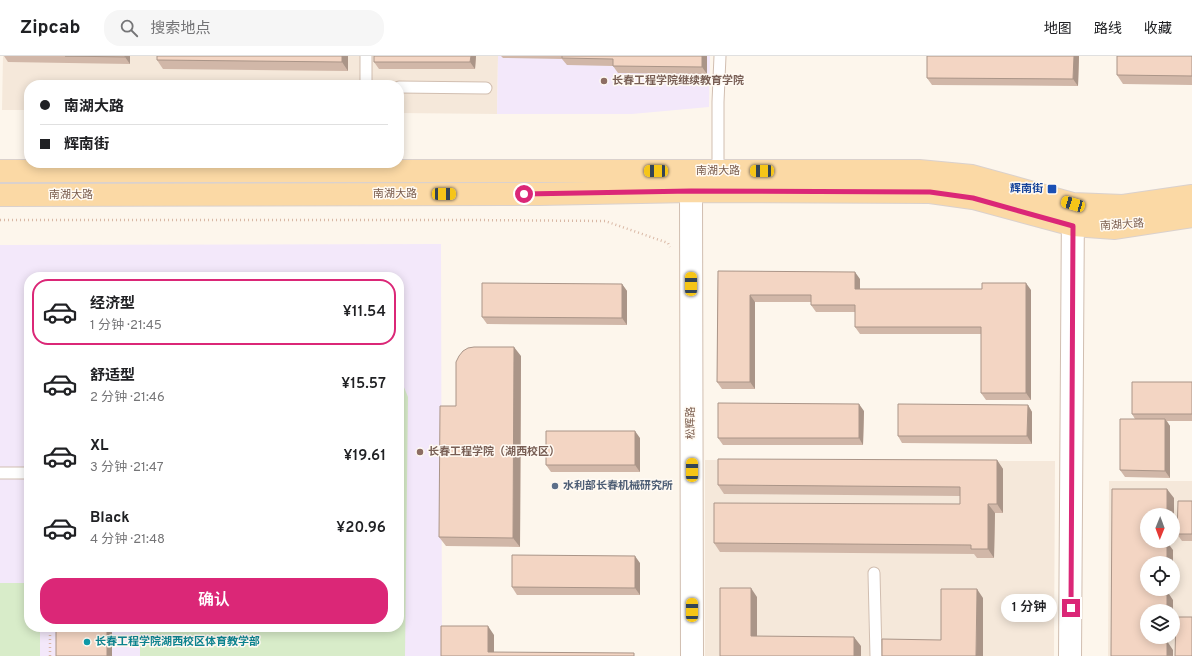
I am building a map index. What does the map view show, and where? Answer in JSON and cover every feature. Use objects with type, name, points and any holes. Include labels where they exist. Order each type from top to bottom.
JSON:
[{"type":"main road","name":"南湖大路","points":[[404,167],[718,171],[920,171],[972,176],[1073,204],[1123,206],[1191,201]]},
{"type":"main road","name":"南湖大路","points":[[0,171],[274,168]]},
{"type":"main road","name":"南湖大路","points":[[0,195],[540,194],[691,191],[930,192],[973,198],[1073,226],[1115,228],[1191,201]]},
{"type":"street","name":"松辉路","points":[[691,191],[692,656]]},
{"type":"street","points":[[1070,656],[1073,204]]},
{"type":"lane","points":[[366,56],[366,80]]},
{"type":"lane","points":[[718,171],[720,56]]},
{"type":"lane","points":[[404,87],[486,88]]},
{"type":"lane","points":[[0,473],[24,473]]},
{"type":"lane","points":[[874,573],[876,656]]},
{"type":"path","points":[[0,220],[605,221],[668,243]]},
{"type":"path","points":[[50,632],[50,656]]},
{"type":"shaded area","points":[[3,56],[498,56],[497,114],[404,113],[404,80],[24,80],[24,110],[2,110]]},
{"type":"shaded area","name":"长春工程学院继续教育学院","points":[[498,56],[710,56],[709,107],[632,114],[497,114]]},
{"type":"shaded area","name":"长春工程学院（湖西校区）","points":[[441,244],[442,656],[0,656],[0,245]]},
{"type":"shaded area","points":[[705,460],[1055,461],[1054,656],[705,656]]},
{"type":"shaded area","points":[[1109,481],[1192,481],[1192,656],[1108,656]]},
{"type":"green space","points":[[404,387],[408,397],[405,656],[140,656],[140,632],[404,632]]},
{"type":"green space","points":[[0,583],[24,583],[24,632],[40,632],[40,656],[0,656]]},
{"type":"building","points":[[65,56],[125,56],[125,57]]},
{"type":"building","points":[[157,56],[342,56],[342,62],[157,60]]},
{"type":"building","points":[[374,56],[471,56],[470,62],[374,62]]},
{"type":"building","points":[[562,56],[702,56],[702,67],[613,66],[613,59],[562,58]]},
{"type":"building","points":[[927,56],[1074,56],[1073,79],[927,78]]},
{"type":"building","points":[[1117,56],[1192,56],[1192,76],[1117,75]]},
{"type":"building","points":[[718,271],[855,272],[855,289],[982,289],[982,283],[1026,283],[1026,393],[981,393],[981,327],[855,327],[855,305],[811,305],[811,295],[750,295],[750,382],[717,382]]},
{"type":"building","points":[[482,283],[622,284],[622,318],[482,317]]},
{"type":"building","points":[[474,347],[514,347],[513,538],[439,537],[440,406],[456,406],[456,362],[463,351]]},
{"type":"building","points":[[1132,382],[1192,382],[1192,414],[1132,414]]},
{"type":"building","points":[[718,403],[859,404],[859,438],[718,438]]},
{"type":"building","points":[[898,404],[1028,405],[1027,436],[898,436]]},
{"type":"building","points":[[1120,419],[1165,419],[1165,471],[1120,470]]},
{"type":"building","points":[[546,431],[635,431],[635,465],[546,465]]},
{"type":"building","points":[[718,459],[997,460],[997,504],[988,504],[988,549],[971,549],[971,545],[714,543],[714,503],[960,504],[960,487],[718,485]]},
{"type":"building","points":[[1112,489],[1167,489],[1167,508],[1140,508],[1140,548],[1167,548],[1167,556],[1140,556],[1140,596],[1167,596],[1167,604],[1140,604],[1140,644],[1167,644],[1167,656],[1111,656]]},
{"type":"building","points":[[1178,501],[1192,501],[1192,534],[1180,534],[1180,508],[1178,508]]},
{"type":"building","points":[[512,555],[635,556],[635,588],[512,587]]},
{"type":"building","points":[[720,588],[751,588],[751,636],[854,637],[854,656],[720,656]]},
{"type":"building","points":[[941,589],[977,589],[976,656],[882,656],[882,639],[941,640]]},
{"type":"building","points":[[1180,617],[1192,617],[1192,656],[1175,656],[1175,644],[1180,644]]},
{"type":"building","points":[[441,626],[488,626],[488,652],[634,653],[634,656],[441,656]]},
{"type":"building","name":"长春工程学院湖西校区体育教学部","points":[[56,632],[107,632],[107,656],[56,656]]},
{"type":"place","name":"长春工程学院继续教育学院","points":[[604,81]]},
{"type":"place","name":"辉南街","points":[[1052,189]]},
{"type":"place","name":"长春工程学院（湖西校区）","points":[[420,452]]},
{"type":"place","name":"水利部长春机械研究所","points":[[555,486]]},
{"type":"place","name":"长春工程学院湖西校区体育教学部","points":[[87,642]]},
{"type":"route","points":[[524,194],[691,191],[930,192],[973,198],[1073,226],[1071,608]]}]
